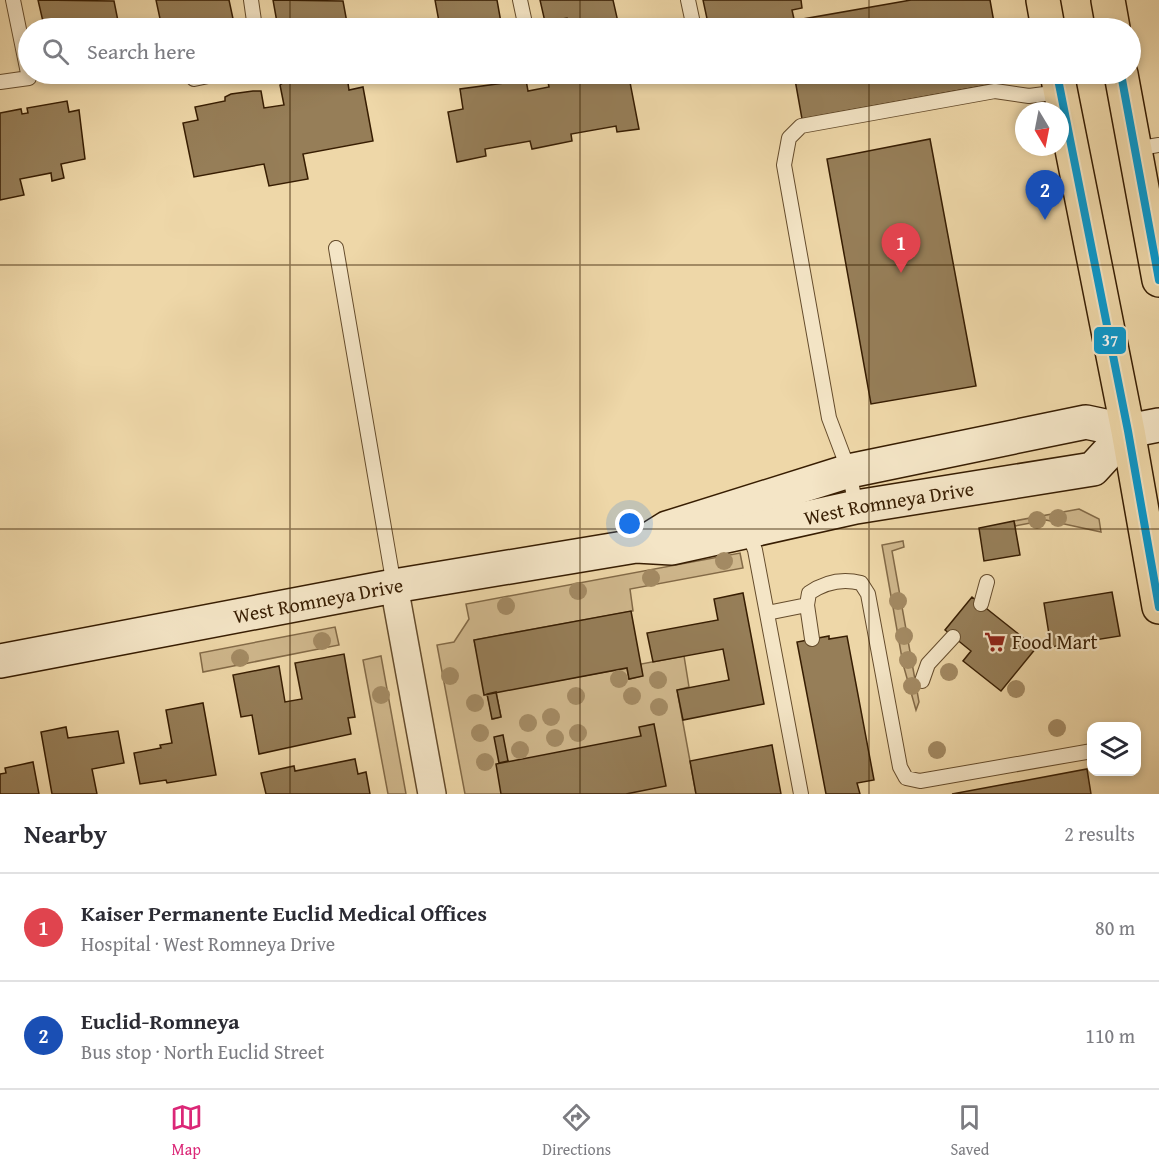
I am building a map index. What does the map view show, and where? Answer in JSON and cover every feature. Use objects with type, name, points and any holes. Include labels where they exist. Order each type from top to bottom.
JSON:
[{"type":"main road","points":[[1043,0],[1046,18]]},
{"type":"main road","points":[[1108,0],[1111,18]]},
{"type":"main road","points":[[1058,84],[1144,428],[1159,607]]},
{"type":"main road","points":[[1125,84],[1147,147],[1159,279]]},
{"type":"street","name":"West Romneya Drive","points":[[636,546],[667,528],[849,471],[1086,422],[1144,428]]},
{"type":"street","name":"West Romneya Drive","points":[[0,661],[394,586],[636,546],[672,548],[856,507],[1092,469],[1144,428]]},
{"type":"street","points":[[394,586],[432,794]]},
{"type":"lane","points":[[13,0],[18,24]]},
{"type":"lane","points":[[251,0],[254,18]]},
{"type":"lane","points":[[520,0],[524,18]]},
{"type":"lane","points":[[688,0],[692,18]]},
{"type":"lane","points":[[0,82],[18,80]]},
{"type":"lane","points":[[856,507],[849,471],[829,418],[783,165],[789,138],[801,126],[995,91],[1029,96],[1056,84]]},
{"type":"lane","points":[[336,248],[394,586]]},
{"type":"lane","points":[[748,532],[755,550],[801,794]]},
{"type":"lane","points":[[812,639],[807,605],[809,593],[821,585],[848,580],[861,584],[868,594],[900,767],[906,778],[920,781],[1087,752]]},
{"type":"lane","points":[[981,604],[987,582]]},
{"type":"lane","points":[[767,613],[807,605]]},
{"type":"lane","points":[[922,681],[928,664],[953,637]]},
{"type":"shaded area","points":[[1079,509],[1099,519],[1101,532],[1046,520],[1015,526],[1014,521]]},
{"type":"shaded area","points":[[903,541],[904,547],[892,551],[919,702],[916,710],[903,664],[882,545]]},
{"type":"shaded area","points":[[740,553],[743,568],[630,589],[633,611],[474,640],[493,719],[501,717],[496,692],[627,668],[629,679],[642,676],[641,664],[684,656],[689,687],[677,690],[696,794],[465,794],[437,645],[454,642],[469,619],[466,604]]},
{"type":"shaded area","points":[[335,627],[339,645],[203,672],[200,653]]},
{"type":"shaded area","points":[[381,656],[406,794],[388,794],[363,660]]},
{"type":"building","points":[[38,0],[114,1],[117,18],[42,18]]},
{"type":"building","points":[[156,0],[229,0],[233,18],[160,18]]},
{"type":"building","points":[[273,0],[343,1],[346,18],[276,18]]},
{"type":"building","points":[[435,0],[497,0],[500,18],[438,18]]},
{"type":"building","points":[[540,0],[613,0],[617,18],[567,18],[544,18]]},
{"type":"building","points":[[703,0],[801,0],[802,8],[792,10],[794,18],[707,18]]},
{"type":"building","points":[[911,0],[990,0],[993,18],[809,18]]},
{"type":"building","points":[[348,84],[349,90],[363,87],[373,141],[303,154],[308,179],[269,186],[264,164],[194,177],[183,123],[198,120],[195,107],[225,101],[225,97],[231,94],[253,91],[261,91],[264,108],[284,105],[280,85]]},
{"type":"building","points":[[497,84],[527,84],[528,91],[549,87],[548,84],[630,84],[639,129],[617,132],[616,126],[571,134],[572,141],[532,149],[530,141],[485,149],[486,156],[457,162],[448,112],[463,109],[460,89]]},
{"type":"building","points":[[796,84],[994,84],[802,119]]},
{"type":"building","points":[[67,101],[69,112],[79,110],[85,159],[61,164],[64,178],[52,181],[51,173],[20,179],[24,195],[0,200],[0,113],[21,109],[22,114],[28,113],[27,108]]},
{"type":"building","points":[[930,139],[976,386],[871,404],[827,159]]},
{"type":"building","points":[[1014,521],[1020,555],[984,561],[979,528]]},
{"type":"building","points":[[1112,592],[1120,636],[1051,647],[1044,603]]},
{"type":"building","points":[[743,593],[764,704],[683,720],[677,690],[729,680],[723,649],[653,662],[647,633],[718,620],[714,599]]},
{"type":"building","name":"Food Mart","points":[[972,597],[1036,648],[1001,691],[963,661],[971,651],[945,630]]},
{"type":"building","points":[[631,611],[643,676],[629,679],[627,668],[484,695],[474,640]]},
{"type":"building","points":[[829,636],[829,639],[847,636],[874,780],[857,783],[860,794],[826,794],[797,642]]},
{"type":"building","points":[[344,654],[355,717],[348,718],[351,734],[259,754],[252,715],[241,717],[233,675],[279,666],[285,702],[302,699],[295,663]]},
{"type":"building","points":[[496,692],[501,717],[492,719],[487,694]]},
{"type":"building","points":[[203,703],[216,775],[167,783],[166,780],[140,784],[134,753],[161,748],[160,745],[172,743],[166,710]]},
{"type":"building","points":[[654,724],[666,786],[626,794],[501,794],[496,764],[641,736],[639,727]]},
{"type":"building","points":[[66,727],[68,738],[118,731],[124,763],[92,769],[97,794],[52,794],[41,732]]},
{"type":"building","points":[[503,735],[508,761],[499,763],[494,737]]},
{"type":"building","points":[[772,745],[781,794],[696,794],[690,761]]},
{"type":"building","points":[[355,759],[358,774],[366,772],[370,794],[266,794],[261,773],[294,766],[295,771]]},
{"type":"building","points":[[33,762],[39,794],[0,794],[0,774],[6,773],[5,768]]},
{"type":"building","points":[[1087,769],[1091,794],[952,794]]},
{"type":"transit line","name":"37","points":[[1059,84],[1128,431],[1159,607]]},
{"type":"transit line","name":"37","points":[[1123,84],[1159,280]]},
{"type":"place","name":"Euclid-Romneya","points":[[1045,220]]},
{"type":"place","name":"Kaiser Permanente Euclid Medical Offices","points":[[901,273]]},
{"type":"place","name":"Food Mart","points":[[995,642]]}]
